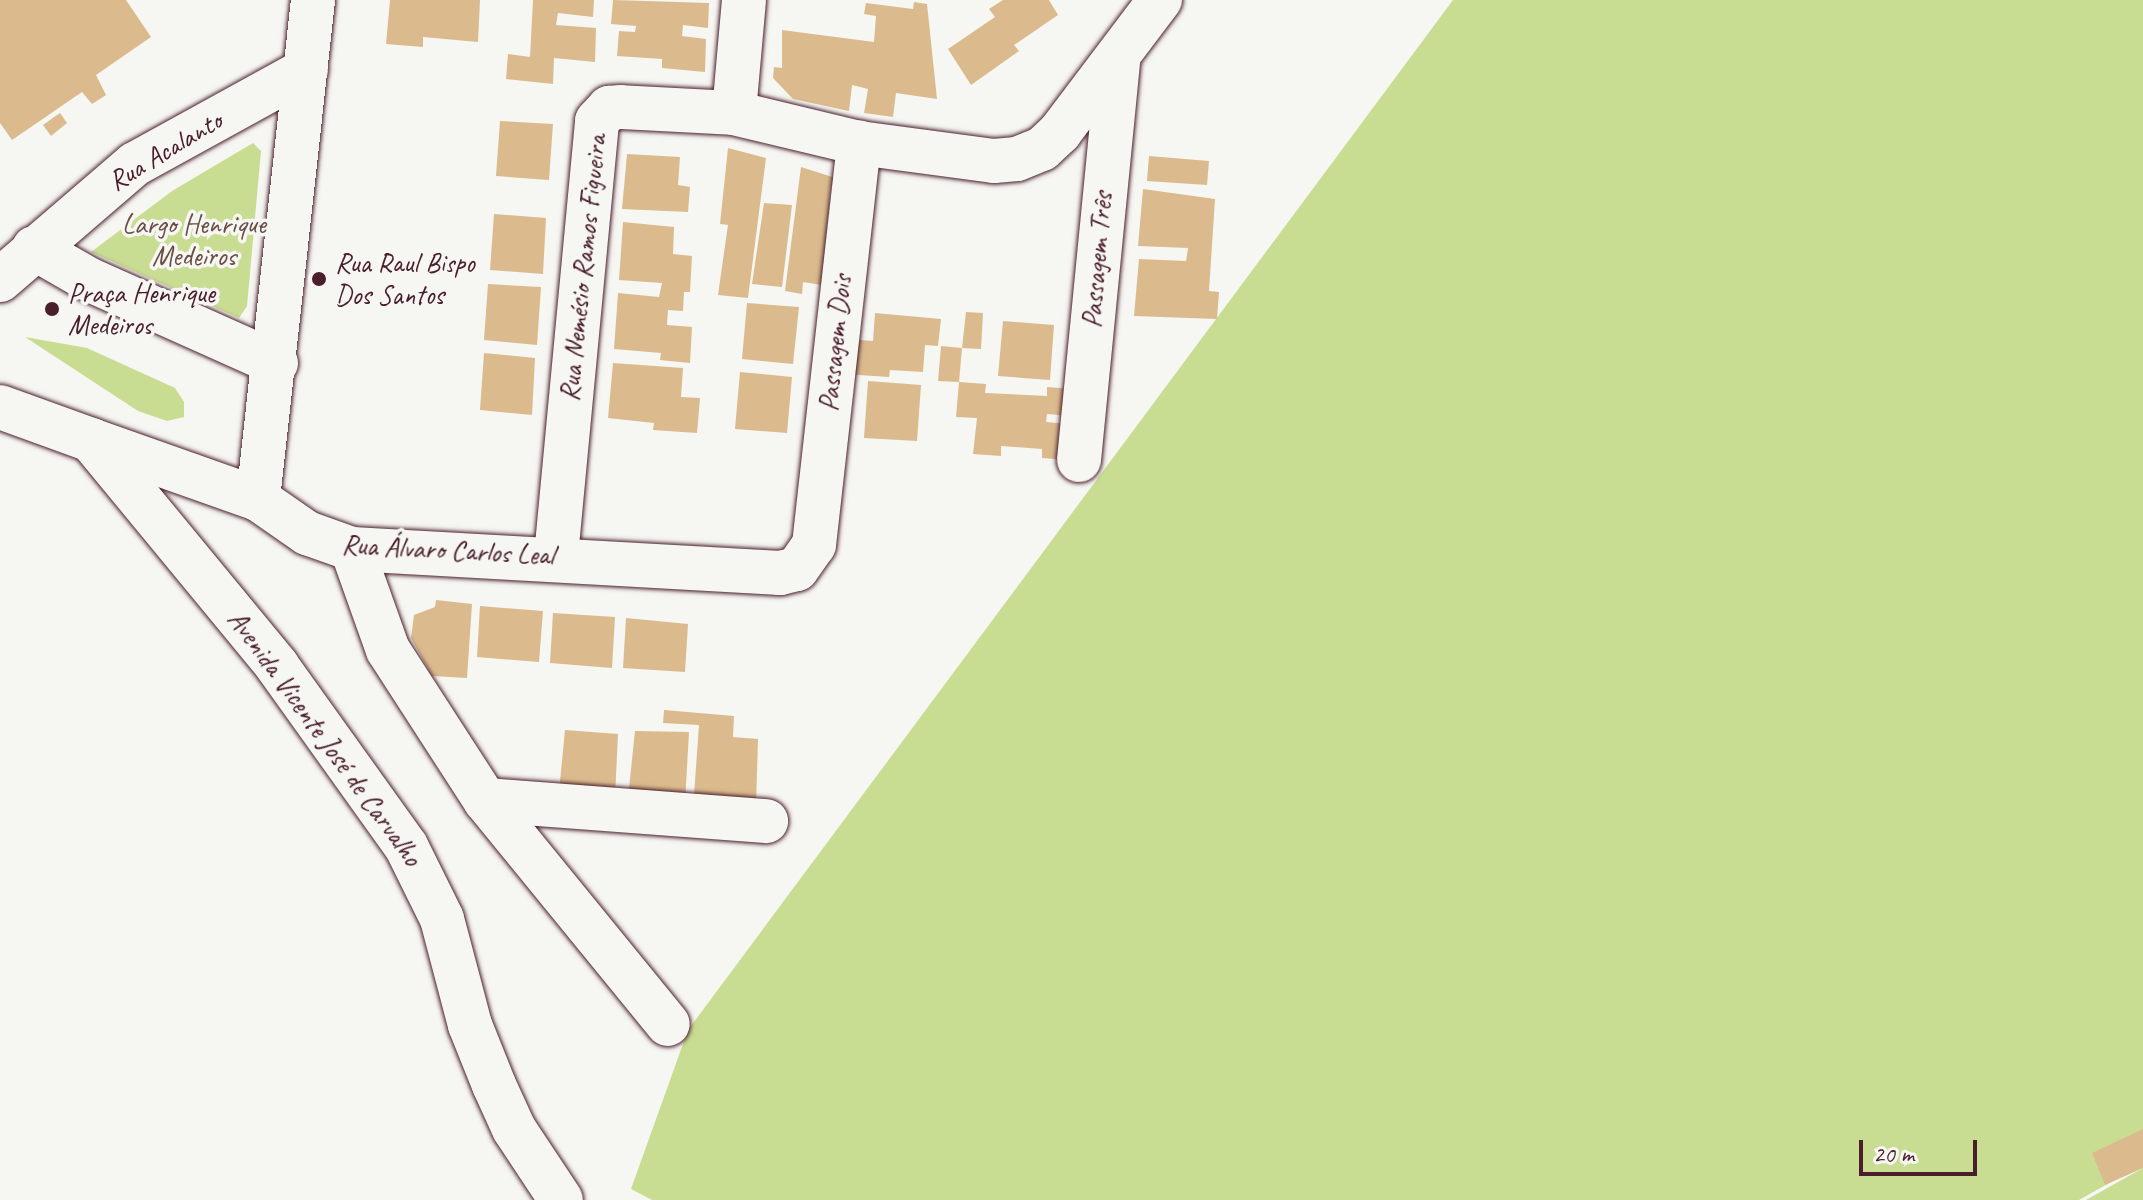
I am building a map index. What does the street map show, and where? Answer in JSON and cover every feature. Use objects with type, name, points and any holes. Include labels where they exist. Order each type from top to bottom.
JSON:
[{"type":"street","points":[[258,499],[276,363],[313,0]]},
{"type":"street","points":[[734,113],[744,0]]},
{"type":"street","name":"Rua Nemésio Ramos Figueira","points":[[556,556],[597,121],[609,108],[734,113],[859,143],[1017,159],[1042,149],[1060,132],[1118,61],[1160,0]]},
{"type":"street","name":"Passagem Três","points":[[1079,460],[1118,61]]},
{"type":"street","name":"Rua Acalanto","points":[[0,280],[135,164],[306,70]]},
{"type":"street","name":"Passagem Dois","points":[[814,545],[859,143]]},
{"type":"street","points":[[34,248],[88,279],[276,363]]},
{"type":"street","points":[[0,407],[91,440]]},
{"type":"street","name":"Rua Álvaro Carlos Leal","points":[[91,440],[258,499],[307,533],[352,549],[556,556],[780,573],[797,569],[814,545]]},
{"type":"street","name":"Avenida Vicente José de Carvalho","points":[[91,440],[277,666],[406,846],[442,919],[470,1025],[494,1085],[514,1129],[561,1200]]},
{"type":"street","points":[[352,549],[388,650],[485,800],[668,1024]]},
{"type":"street","points":[[485,800],[766,821]]},
{"type":"green space","points":[[1453,0],[2143,0],[2143,1164],[2079,1200],[652,1200],[631,1189],[688,1030]]},
{"type":"green space","name":"Largo Henrique Medeiros","points":[[253,143],[261,151],[247,306],[239,318],[91,252],[172,191]]},
{"type":"green space","name":"Largo Henrique Medeiros","points":[[25,337],[87,348],[175,388],[184,402],[184,417],[167,421],[138,411]]},
{"type":"green space","points":[[2143,1168],[2143,1200],[2086,1200]]},
{"type":"building","points":[[0,0],[126,0],[151,37],[96,75],[106,95],[92,104],[82,92],[12,140],[0,123]]},
{"type":"building","points":[[390,0],[480,0],[478,42],[423,37],[423,47],[386,44]]},
{"type":"building","points":[[533,0],[594,0],[593,17],[558,13],[556,25],[596,28],[595,62],[554,58],[553,84],[506,79],[508,54],[530,57]]},
{"type":"building","points":[[613,0],[709,3],[708,28],[683,25],[682,36],[706,39],[705,72],[662,68],[662,59],[617,56],[619,31],[635,32],[636,26],[611,24]]},
{"type":"building","points":[[1003,0],[1049,0],[1058,15],[1014,45],[1019,51],[971,85],[948,49],[995,17],[989,9]]},
{"type":"building","points":[[914,2],[927,4],[937,99],[896,93],[893,117],[864,113],[868,89],[852,85],[849,111],[793,99],[773,78],[774,67],[782,68],[782,30],[874,42],[876,16],[864,14],[866,3],[913,9]]},
{"type":"building","points":[[60,113],[67,123],[51,136],[43,125]]},
{"type":"building","points":[[500,121],[553,124],[549,180],[496,176]]},
{"type":"building","points":[[728,148],[766,158],[748,298],[718,295],[728,225],[720,224]]},
{"type":"building","points":[[627,154],[680,157],[678,185],[690,187],[688,212],[622,209]]},
{"type":"building","points":[[1149,156],[1209,161],[1207,185],[1147,181]]},
{"type":"building","points":[[801,167],[842,180],[841,188],[831,186],[822,285],[803,282],[802,294],[785,291]]},
{"type":"building","points":[[1143,189],[1215,199],[1209,291],[1219,292],[1217,319],[1134,316],[1139,259],[1186,261],[1188,248],[1138,246]]},
{"type":"building","points":[[764,203],[792,205],[782,287],[752,284]]},
{"type":"building","points":[[494,214],[546,218],[543,274],[490,270]]},
{"type":"building","points":[[623,222],[674,227],[673,254],[692,256],[690,292],[684,292],[683,311],[668,310],[667,325],[692,327],[690,363],[660,360],[661,353],[614,349],[618,293],[659,297],[662,283],[619,280]]},
{"type":"building","points":[[488,284],[541,287],[537,345],[484,340]]},
{"type":"building","points":[[747,303],[799,307],[793,364],[742,359]]},
{"type":"building","points":[[966,312],[983,313],[981,349],[962,348]]},
{"type":"building","points":[[875,313],[941,319],[938,346],[925,345],[923,372],[890,370],[889,377],[844,374],[847,339],[873,341]]},
{"type":"building","points":[[1003,321],[1054,325],[1050,380],[998,376]]},
{"type":"building","points":[[941,346],[962,348],[959,382],[938,381]]},
{"type":"building","points":[[484,353],[535,358],[532,415],[480,410]]},
{"type":"building","points":[[613,363],[683,368],[681,397],[700,398],[697,433],[653,430],[654,423],[608,418]]},
{"type":"building","points":[[740,372],[792,377],[787,433],[735,429]]},
{"type":"building","points":[[868,381],[921,385],[917,441],[864,438]]},
{"type":"building","points":[[959,382],[986,384],[985,393],[1047,396],[1047,387],[1073,389],[1071,416],[1047,414],[1046,422],[1070,424],[1067,460],[1042,458],[1042,449],[1001,446],[1001,456],[973,454],[977,418],[956,417]]},
{"type":"building","points":[[436,600],[472,604],[467,678],[432,676],[411,638],[414,615],[435,607]]},
{"type":"building","points":[[480,606],[543,611],[539,662],[477,657]]},
{"type":"building","points":[[553,613],[615,617],[612,668],[550,663]]},
{"type":"building","points":[[626,618],[688,624],[685,672],[623,668]]},
{"type":"building","points":[[664,710],[734,716],[733,737],[758,739],[756,808],[693,809],[699,725],[663,723]]},
{"type":"building","points":[[565,730],[618,734],[615,797],[559,792]]},
{"type":"building","points":[[635,731],[689,732],[685,803],[628,798]]},
{"type":"building","points":[[2143,1129],[2143,1168],[2105,1185],[2092,1153]]},
{"type":"place","name":"Rua Raul Bispo Dos Santos","points":[[319,279]]},
{"type":"place","name":"Praça Henrique Medeiros","points":[[52,309]]}]
